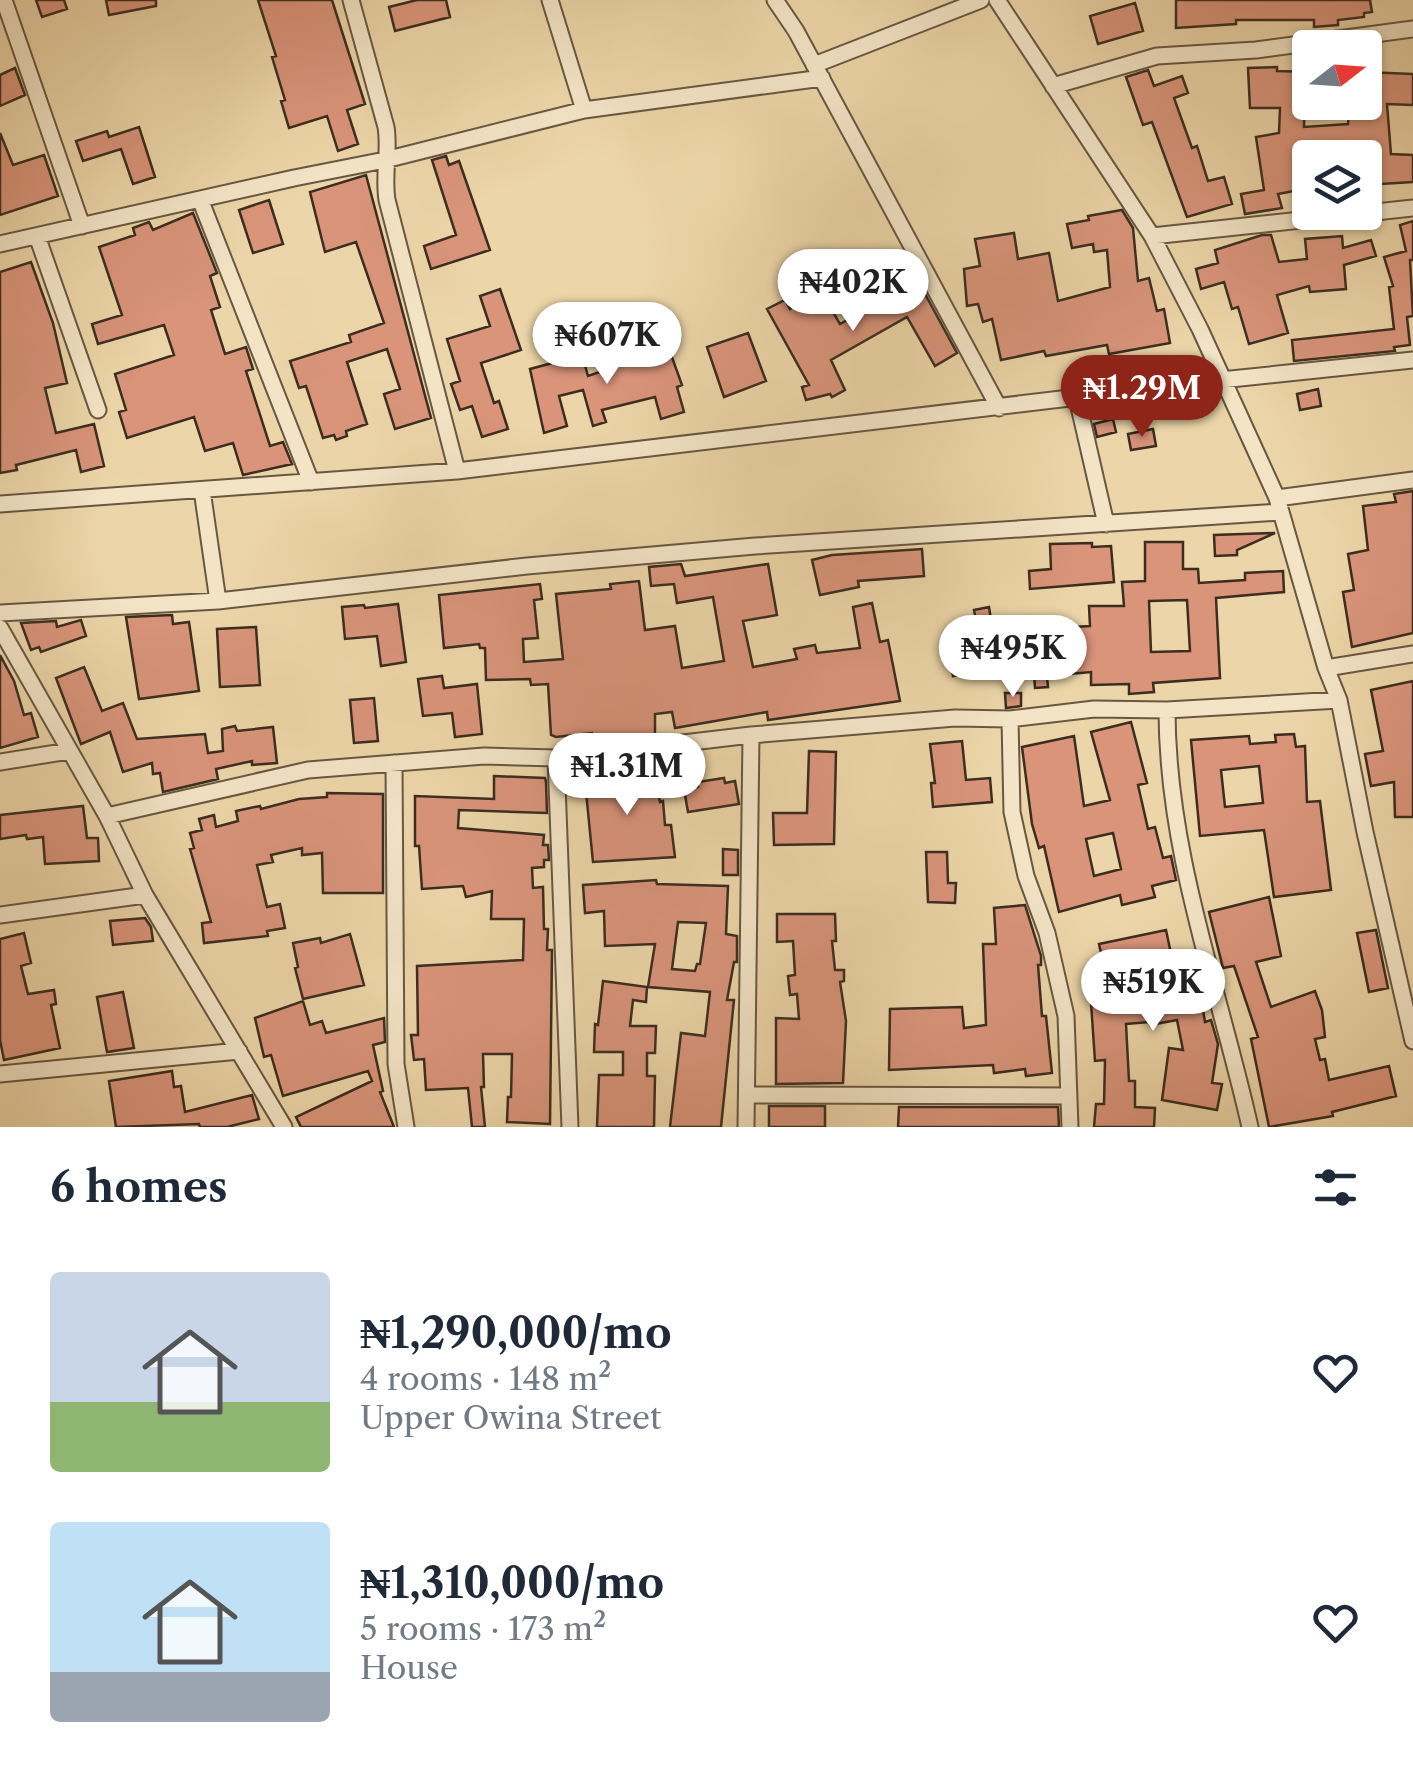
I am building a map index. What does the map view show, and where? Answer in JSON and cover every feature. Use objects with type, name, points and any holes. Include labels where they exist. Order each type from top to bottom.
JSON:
[{"type":"street","points":[[4,0],[82,226]]},
{"type":"street","points":[[351,0],[386,127],[387,200],[456,471]]},
{"type":"street","points":[[550,0],[584,110]]},
{"type":"street","points":[[775,0],[818,72],[999,408]]},
{"type":"street","points":[[0,244],[385,160],[584,110],[818,72],[981,0]]},
{"type":"street","points":[[997,0],[1152,236],[1200,328],[1279,505],[1326,668],[1339,700],[1413,1041]]},
{"type":"street","points":[[1052,86],[1157,56],[1256,50],[1413,28]]},
{"type":"street","points":[[200,199],[310,482]]},
{"type":"street","points":[[1152,236],[1413,208]]},
{"type":"street","points":[[37,236],[98,410]]},
{"type":"street","points":[[0,504],[456,471],[1413,360]]},
{"type":"street","points":[[1077,398],[1106,524]]},
{"type":"street","points":[[0,613],[218,601],[527,566],[756,546],[1106,524],[1279,505],[1413,480]]},
{"type":"street","points":[[202,490],[218,601]]},
{"type":"street","points":[[0,628],[108,816],[145,895],[284,1127]]},
{"type":"street","points":[[1326,668],[1413,654]]},
{"type":"street","points":[[108,816],[308,770],[484,756],[556,758],[750,735],[955,718],[1339,700]]},
{"type":"street","points":[[1166,710],[1167,766],[1190,894],[1250,1127]]},
{"type":"street","points":[[1010,718],[1012,812],[1026,876],[1048,933],[1066,1016],[1070,1127]]},
{"type":"street","points":[[746,1127],[750,735]]},
{"type":"street","points":[[0,762],[69,751]]},
{"type":"street","points":[[556,758],[570,1127]]},
{"type":"street","points":[[394,764],[396,1064],[406,1127]]},
{"type":"street","points":[[0,915],[145,895]]},
{"type":"street","points":[[0,1074],[239,1051]]},
{"type":"street","points":[[748,1095],[1069,1096]]},
{"type":"building","points":[[36,0],[64,0],[67,9],[42,17]]},
{"type":"building","points":[[106,0],[156,0],[156,6],[109,15]]},
{"type":"building","points":[[258,0],[332,0],[365,104],[347,110],[358,144],[338,151],[327,116],[289,128],[272,57],[276,56]]},
{"type":"building","points":[[417,0],[446,0],[450,17],[395,31],[389,7]]},
{"type":"building","points":[[1176,0],[1370,0],[1372,12],[1364,13],[1364,17],[1338,20],[1338,25],[1314,27],[1314,20],[1236,20],[1236,24],[1176,28]]},
{"type":"building","points":[[1135,3],[1143,31],[1098,44],[1090,16]]},
{"type":"building","points":[[1277,67],[1277,71],[1292,71],[1292,120],[1304,120],[1304,127],[1348,124],[1348,120],[1382,120],[1382,73],[1413,74],[1413,105],[1387,104],[1391,154],[1413,155],[1413,182],[1382,184],[1382,140],[1292,140],[1292,191],[1278,194],[1282,208],[1245,214],[1241,194],[1264,190],[1256,137],[1279,133],[1280,108],[1250,108],[1248,68]]},
{"type":"building","points":[[15,68],[25,95],[0,106],[0,75]]},
{"type":"building","points":[[1148,70],[1154,86],[1182,76],[1188,93],[1174,98],[1192,148],[1197,146],[1208,181],[1224,177],[1232,204],[1187,217],[1152,122],[1143,125],[1126,77]]},
{"type":"building","points":[[139,127],[155,177],[133,184],[121,149],[83,161],[76,141],[107,131],[109,137]]},
{"type":"building","points":[[0,133],[13,165],[44,155],[58,196],[0,215]]},
{"type":"building","points":[[446,156],[449,165],[459,161],[490,250],[431,269],[424,246],[456,235],[432,160]]},
{"type":"building","points":[[366,175],[431,418],[395,429],[384,394],[400,389],[387,349],[347,362],[367,424],[346,431],[347,436],[336,440],[334,435],[323,438],[306,386],[299,388],[290,361],[351,342],[349,335],[384,323],[356,242],[325,252],[310,192]]},
{"type":"building","points":[[269,200],[283,244],[253,253],[239,210]]},
{"type":"building","points":[[1122,210],[1133,228],[1138,281],[1149,278],[1157,311],[1164,309],[1170,343],[1109,354],[1107,345],[1001,360],[992,319],[983,322],[978,304],[967,306],[964,269],[980,266],[975,239],[1014,233],[1018,259],[1049,253],[1058,301],[1110,287],[1107,250],[1094,252],[1093,244],[1072,248],[1067,224]]},
{"type":"building","points":[[193,213],[217,273],[210,276],[220,307],[211,310],[225,354],[246,347],[253,369],[246,371],[270,446],[283,442],[292,464],[243,475],[233,443],[205,451],[194,417],[127,438],[119,412],[126,410],[115,374],[174,355],[164,325],[98,344],[92,324],[122,315],[99,247],[135,235],[133,228],[149,222],[153,230]]},
{"type":"building","points":[[1413,221],[1413,316],[1407,317],[1410,345],[1394,347],[1395,351],[1294,361],[1292,340],[1394,329],[1389,287],[1393,286],[1384,257],[1406,251],[1400,225]]},
{"type":"building","points":[[1271,235],[1279,262],[1307,259],[1305,239],[1342,236],[1343,248],[1371,240],[1376,256],[1344,265],[1346,289],[1310,292],[1309,286],[1277,295],[1288,333],[1249,344],[1238,307],[1232,309],[1224,282],[1201,289],[1196,269],[1218,263],[1215,250]]},
{"type":"building","points":[[31,262],[53,323],[67,383],[45,388],[56,433],[94,424],[104,466],[81,472],[76,450],[16,465],[17,470],[0,473],[0,272]]},
{"type":"building","points":[[918,281],[957,353],[935,366],[907,317],[831,360],[845,390],[832,397],[830,394],[806,400],[802,387],[809,385],[767,309],[785,300],[790,309],[821,291],[840,324]]},
{"type":"building","points":[[500,289],[521,350],[481,363],[494,403],[499,401],[508,429],[482,437],[472,406],[460,410],[451,384],[460,381],[447,339],[490,326],[480,296]]},
{"type":"building","points":[[748,333],[766,381],[724,397],[707,347]]},
{"type":"building","points":[[669,349],[682,385],[677,387],[684,412],[661,419],[655,397],[602,410],[606,422],[593,426],[583,390],[559,396],[567,426],[544,433],[530,369],[582,355],[588,376],[612,368],[610,362]]},
{"type":"building","points":[[1318,389],[1321,406],[1300,410],[1297,394]]},
{"type":"building","points":[[1113,419],[1116,432],[1097,437],[1094,424]]},
{"type":"building","points":[[1153,429],[1156,446],[1131,450],[1128,434]]},
{"type":"building","points":[[1413,491],[1413,633],[1352,647],[1343,592],[1354,590],[1348,554],[1368,550],[1363,506],[1396,502],[1394,494]]},
{"type":"building","points":[[1275,533],[1237,550],[1237,555],[1215,556],[1214,535]]},
{"type":"building","points":[[1145,542],[1183,542],[1183,569],[1198,569],[1199,583],[1245,580],[1245,573],[1283,571],[1284,592],[1216,598],[1220,678],[1153,683],[1154,692],[1129,694],[1129,684],[1091,685],[1091,672],[1047,676],[1048,687],[1035,688],[1033,660],[1058,658],[1056,628],[1090,626],[1089,606],[1124,606],[1122,582],[1145,581]],"holes":[[[1187,600],[1190,651],[1151,652],[1149,601]]]},
{"type":"building","points":[[1092,543],[1092,547],[1111,546],[1114,582],[1030,589],[1029,571],[1051,569],[1050,544]]},
{"type":"building","points":[[922,549],[924,576],[858,581],[859,587],[820,595],[812,560]]},
{"type":"building","points":[[681,564],[685,576],[768,564],[777,615],[743,621],[753,667],[797,659],[794,649],[815,645],[817,653],[860,648],[853,607],[872,603],[880,642],[888,640],[900,701],[768,720],[767,712],[675,728],[672,712],[655,714],[655,735],[593,738],[592,733],[556,737],[551,735],[548,684],[531,685],[530,679],[486,680],[485,648],[479,644],[444,648],[439,595],[540,584],[542,599],[534,600],[538,638],[523,639],[524,662],[563,659],[556,594],[611,589],[610,584],[639,581],[645,630],[675,626],[682,668],[724,661],[713,597],[677,603],[674,584],[651,586],[649,567]]},
{"type":"building","points":[[398,604],[406,662],[381,666],[377,636],[345,639],[342,607]]},
{"type":"building","points":[[989,607],[999,670],[953,676],[946,636],[978,630],[974,610]]},
{"type":"building","points":[[172,615],[173,624],[189,622],[199,691],[139,699],[126,617]]},
{"type":"building","points":[[81,620],[86,636],[41,652],[39,647],[31,650],[21,623],[56,621],[57,627]]},
{"type":"building","points":[[256,627],[260,685],[220,687],[217,629]]},
{"type":"building","points":[[0,655],[14,681],[24,715],[31,713],[38,737],[0,748]]},
{"type":"building","points":[[84,667],[102,711],[123,703],[137,739],[205,734],[208,753],[223,751],[222,729],[273,727],[277,763],[252,765],[252,761],[216,769],[218,779],[163,792],[160,773],[153,774],[152,763],[123,772],[110,732],[81,744],[56,678]]},
{"type":"building","points":[[442,676],[444,688],[477,684],[482,734],[455,737],[452,713],[423,716],[418,679]]},
{"type":"building","points":[[1413,681],[1413,817],[1395,817],[1394,782],[1371,786],[1365,754],[1383,751],[1371,690]]},
{"type":"building","points":[[1005,693],[1021,693],[1021,706],[1006,708]]},
{"type":"building","points":[[374,698],[378,741],[354,743],[350,700]]},
{"type":"building","points":[[1131,722],[1147,783],[1138,785],[1148,829],[1155,827],[1163,858],[1171,856],[1176,880],[1152,886],[1155,897],[1122,905],[1120,895],[1059,912],[1044,846],[1039,848],[1032,824],[1022,747],[1074,736],[1084,806],[1110,800],[1091,732]],"holes":[[[1113,833],[1121,869],[1094,876],[1086,839]]]},
{"type":"building","points":[[1294,734],[1296,747],[1305,746],[1307,802],[1320,801],[1331,890],[1274,897],[1264,830],[1200,836],[1191,740],[1249,736],[1250,744],[1276,742],[1275,735]],"holes":[[[1259,766],[1263,803],[1225,807],[1221,770]]]},
{"type":"building","points":[[962,741],[966,780],[990,778],[992,802],[933,807],[931,783],[935,783],[930,744]]},
{"type":"building","points":[[809,751],[836,752],[834,844],[774,845],[773,813],[807,813]]},
{"type":"building","points":[[608,770],[608,776],[654,772],[665,825],[671,825],[675,857],[593,862],[584,772]]},
{"type":"building","points":[[494,776],[545,778],[546,782],[547,813],[459,810],[458,828],[544,835],[543,845],[548,845],[549,860],[544,860],[544,867],[532,868],[533,888],[543,887],[547,950],[552,950],[550,1124],[507,1122],[512,1054],[483,1054],[485,1127],[472,1127],[468,1088],[426,1090],[424,1059],[414,1060],[411,1035],[418,1035],[417,966],[523,960],[524,919],[491,919],[492,891],[466,897],[463,886],[422,889],[419,846],[415,846],[415,796],[494,799]]},
{"type":"building","points":[[724,778],[725,783],[735,781],[739,804],[688,812],[684,789],[698,787],[698,782]]},
{"type":"building","points":[[327,793],[383,794],[383,893],[323,893],[322,853],[302,855],[302,848],[271,855],[273,862],[257,865],[267,907],[280,904],[285,928],[267,931],[268,936],[204,943],[202,923],[211,922],[190,849],[194,848],[190,833],[202,830],[199,819],[214,815],[216,827],[238,821],[236,811],[327,797]]},
{"type":"building","points":[[83,806],[87,838],[98,838],[99,861],[45,864],[43,837],[0,839],[0,815]]},
{"type":"building","points":[[723,849],[738,850],[738,875],[723,875]]},
{"type":"building","points":[[926,852],[947,852],[948,883],[956,883],[955,903],[928,902]]},
{"type":"building","points":[[656,880],[657,884],[728,886],[726,934],[737,936],[737,962],[727,1000],[734,1000],[721,1127],[670,1127],[681,1033],[705,1036],[710,992],[648,987],[655,944],[605,946],[604,911],[585,913],[583,885]],"holes":[[[678,922],[706,923],[700,964],[695,971],[672,969]]]},
{"type":"building","points":[[1269,897],[1281,956],[1256,962],[1271,1007],[1315,991],[1325,1037],[1315,1039],[1320,1060],[1325,1059],[1329,1080],[1389,1066],[1396,1096],[1332,1112],[1333,1116],[1269,1127],[1251,1039],[1258,1037],[1234,966],[1223,968],[1209,912]]},
{"type":"building","points":[[1025,905],[1041,956],[1038,965],[1042,1016],[1046,1016],[1052,1073],[1026,1076],[1025,1069],[994,1073],[993,1065],[889,1070],[890,1009],[962,1007],[964,1028],[986,1025],[983,944],[996,944],[994,908]]},
{"type":"building","points":[[777,914],[835,914],[835,970],[844,970],[844,981],[840,982],[846,1021],[843,1083],[776,1084],[776,1018],[799,1019],[797,994],[790,995],[788,976],[795,975],[793,941],[777,942]]},
{"type":"building","points":[[145,918],[153,941],[113,945],[110,921]]},
{"type":"building","points":[[1166,930],[1174,968],[1189,965],[1195,993],[1200,992],[1205,1022],[1211,1020],[1218,1044],[1212,1083],[1222,1084],[1217,1110],[1162,1100],[1169,1048],[1183,1050],[1177,1020],[1126,1024],[1129,1081],[1135,1081],[1135,1107],[1155,1108],[1154,1127],[1094,1127],[1096,1104],[1104,1104],[1105,1060],[1095,1061],[1091,1003],[1149,998],[1142,963],[1105,971],[1099,944]]},
{"type":"building","points":[[1376,930],[1388,988],[1369,992],[1357,933]]},
{"type":"building","points":[[24,933],[31,963],[21,966],[28,994],[54,990],[56,1004],[51,1005],[60,1048],[4,1060],[0,1040],[0,939]]},
{"type":"building","points":[[350,934],[364,985],[303,999],[293,943],[320,938],[321,943]]},
{"type":"building","points":[[603,981],[647,987],[646,1002],[633,1000],[630,1026],[656,1026],[655,1053],[647,1053],[647,1076],[655,1076],[654,1127],[597,1127],[599,1075],[623,1075],[623,1052],[594,1052]]},
{"type":"building","points":[[123,992],[134,1048],[107,1052],[97,997]]},
{"type":"building","points":[[303,1001],[310,1025],[322,1021],[326,1033],[384,1018],[385,1042],[373,1045],[383,1091],[380,1092],[394,1127],[301,1127],[296,1117],[372,1081],[368,1071],[283,1096],[271,1055],[264,1057],[255,1018]]},
{"type":"building","points":[[172,1071],[174,1087],[181,1086],[185,1112],[252,1095],[259,1119],[227,1127],[116,1127],[109,1081]]},
{"type":"building","points":[[769,1106],[825,1106],[825,1127],[769,1127]]},
{"type":"building","points":[[899,1107],[1058,1107],[1059,1127],[898,1127]]}]
